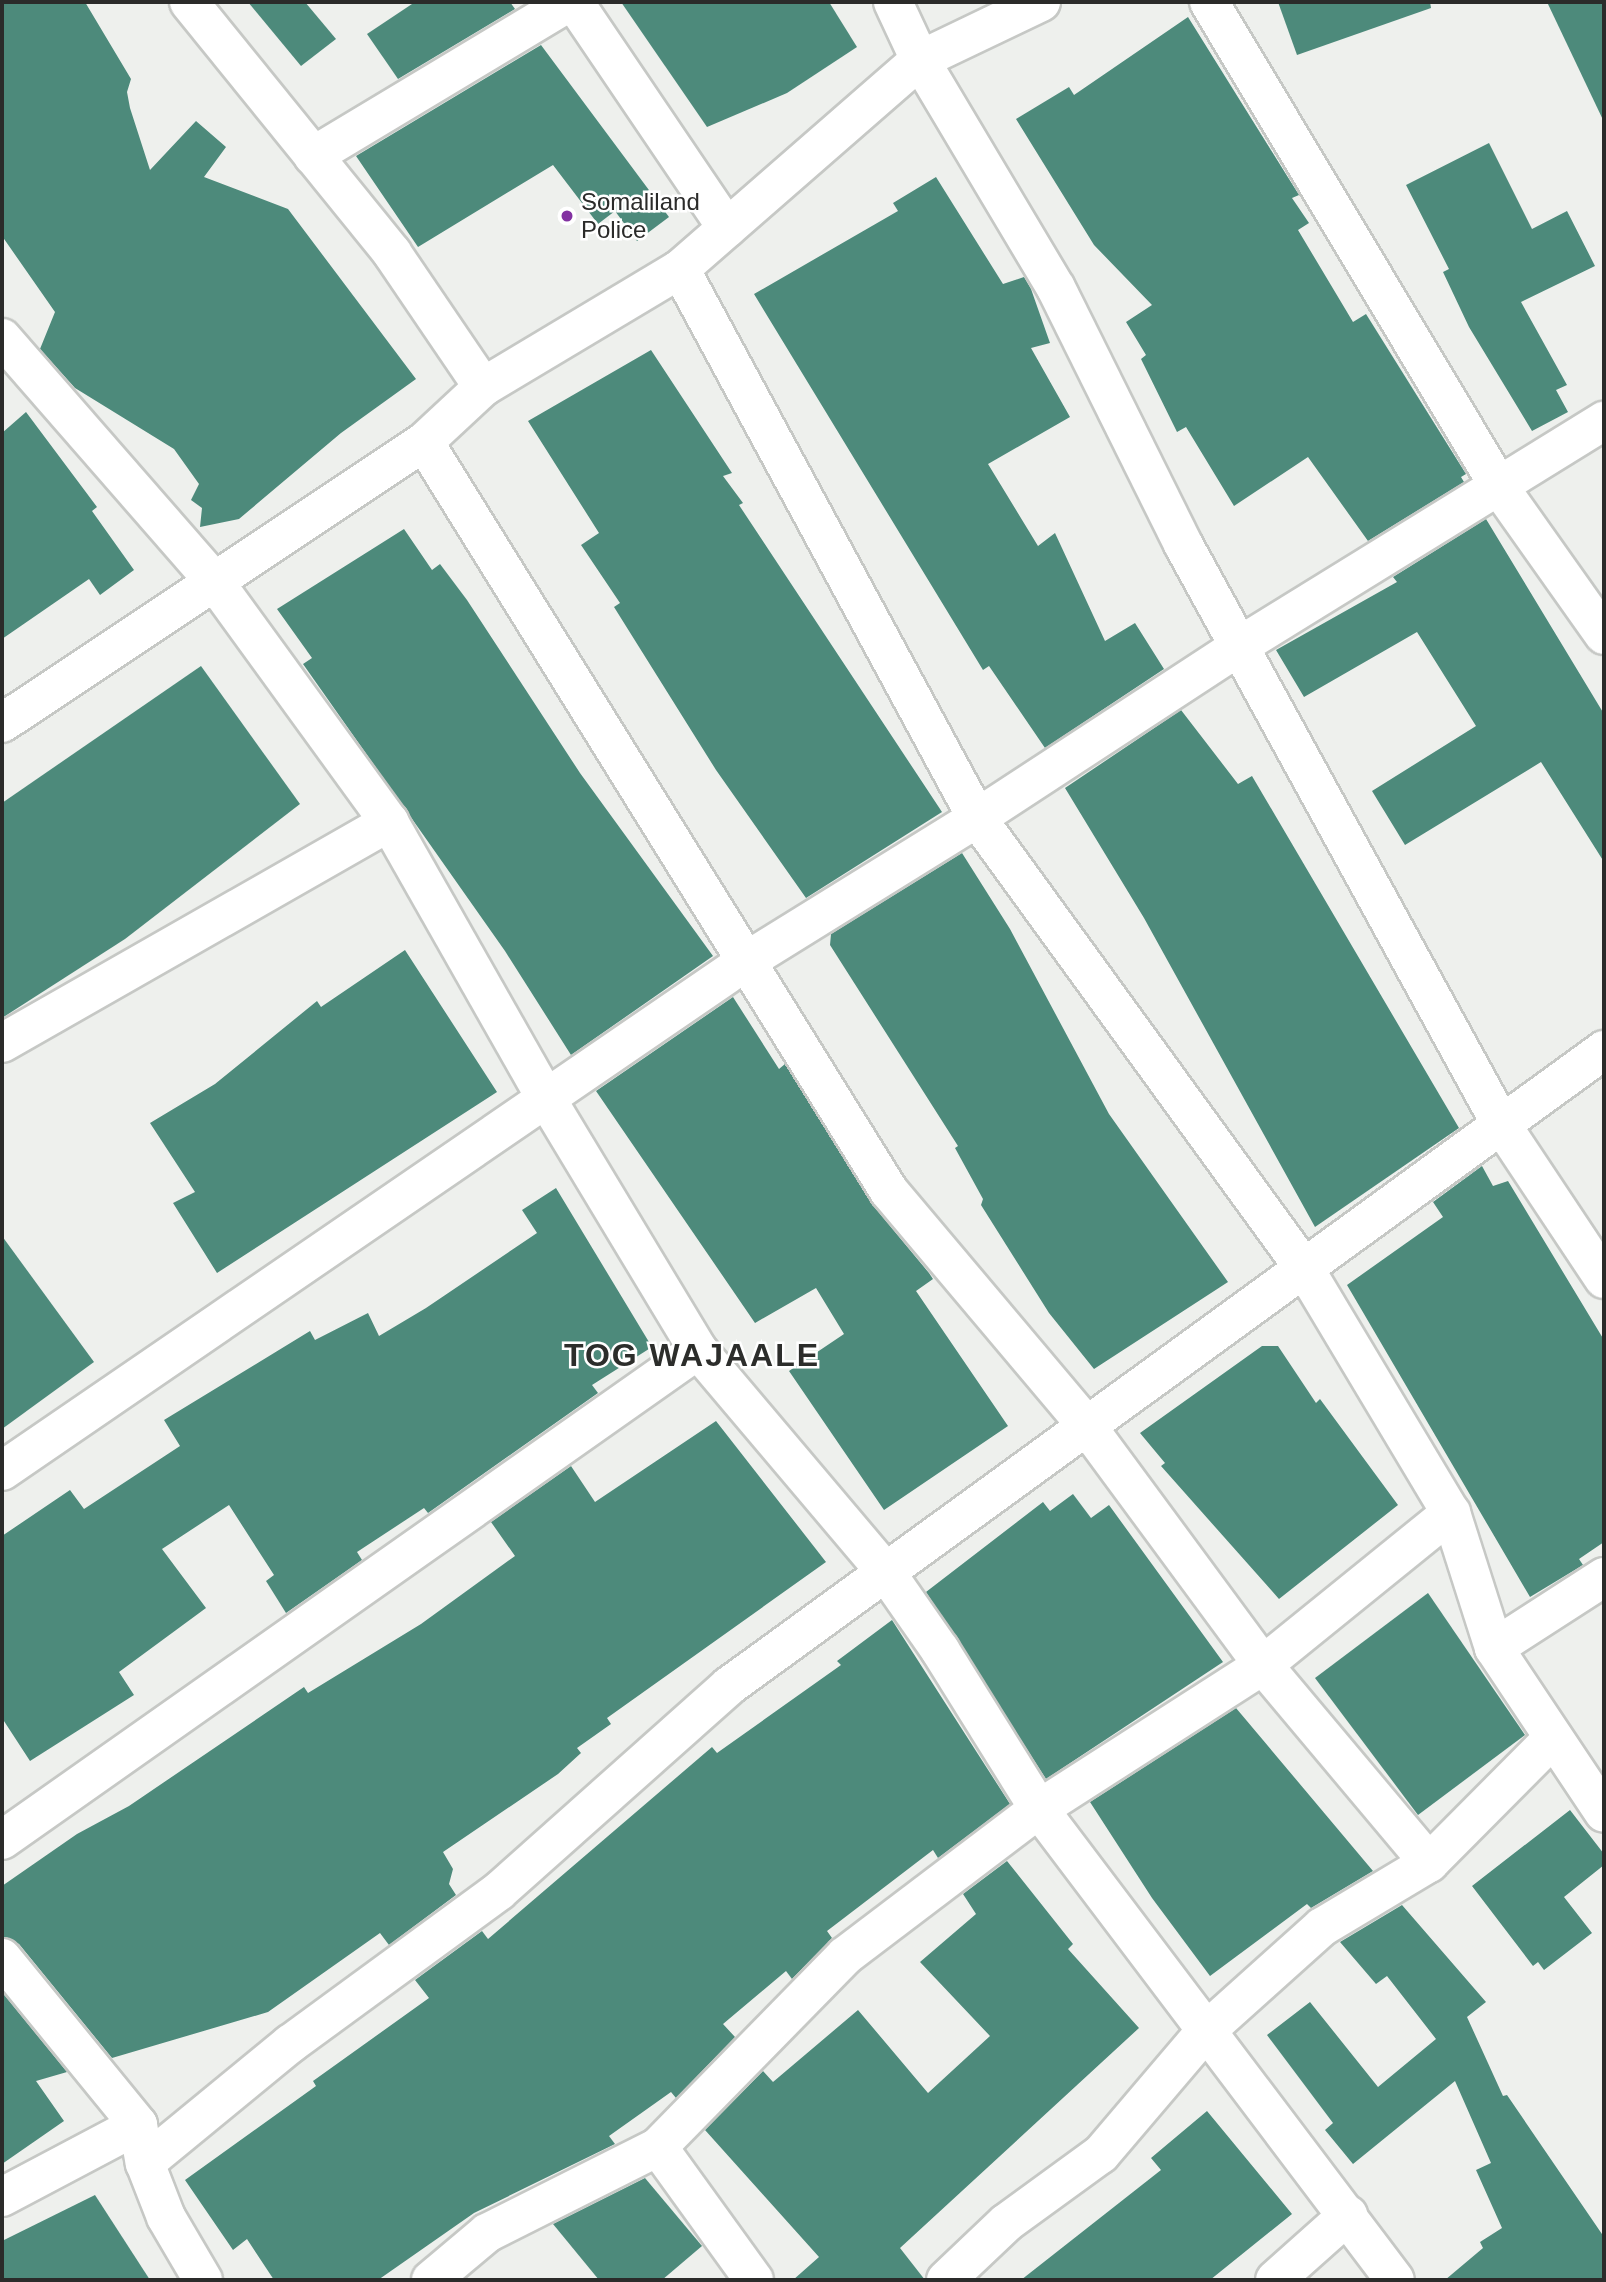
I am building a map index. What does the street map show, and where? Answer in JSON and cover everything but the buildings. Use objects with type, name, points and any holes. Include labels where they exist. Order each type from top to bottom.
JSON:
[{"type":"street","points":[[189,2],[392,253],[483,387]]},
{"type":"street","points":[[313,156],[571,2],[727,228]]},
{"type":"street","points":[[894,2],[920,60],[1056,288],[1183,544],[1241,645],[1501,1124],[1604,1279]]},
{"type":"street","points":[[2,723],[424,442],[483,387],[680,270],[920,60],[1041,2]]},
{"type":"street","points":[[1209,2],[1500,488],[1604,635]]},
{"type":"street","points":[[680,270],[977,818],[1306,1271],[1451,1513],[1494,1648],[1604,1813]]},
{"type":"street","points":[[2,338],[214,581],[390,822],[546,1098],[698,1350],[887,1574],[1038,1809],[1395,2280]]},
{"type":"street","points":[[2,1471],[745,962],[977,818],[1241,645],[1500,488],[1604,421]]},
{"type":"street","points":[[424,442],[889,1191],[1086,1425],[1263,1665],[1429,1863]]},
{"type":"street","points":[[2,1044],[390,822]]},
{"type":"street","points":[[145,2163],[290,2043],[499,1891],[729,1686],[887,1574],[1086,1425],[1306,1271],[1501,1124],[1604,1051]]},
{"type":"street","points":[[2,1840],[698,1350]]},
{"type":"street","points":[[431,2280],[487,2233],[657,2147],[845,1956],[1038,1809],[1263,1665],[1451,1513]]},
{"type":"street","points":[[1494,1648],[1604,1577]]},
{"type":"street","points":[[946,2280],[1006,2223],[1101,2154],[1205,2032],[1322,1927],[1429,1863],[1553,1738]]},
{"type":"street","points":[[2,1958],[138,2125],[145,2163],[166,2217],[203,2280]]},
{"type":"street","points":[[2,2197],[138,2125]]},
{"type":"street","points":[[657,2147],[754,2280]]},
{"type":"street","points":[[1275,2280],[1348,2215]]},
{"type":"place","name":"Somaliland Police","points":[[567,216]]},
{"type":"district","name":"TOG WAJAALE","points":[[692,1355]]}]
